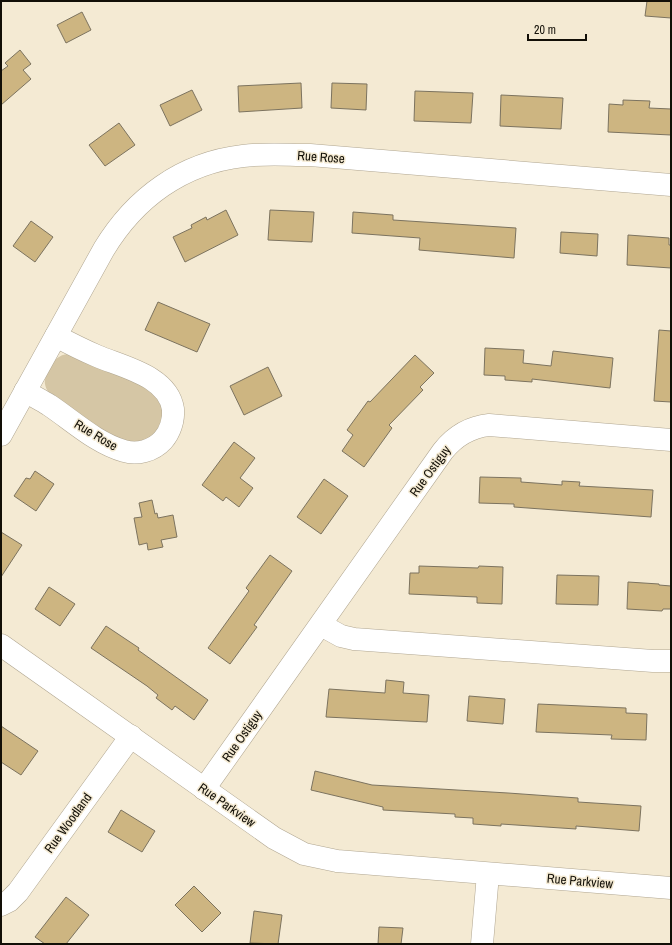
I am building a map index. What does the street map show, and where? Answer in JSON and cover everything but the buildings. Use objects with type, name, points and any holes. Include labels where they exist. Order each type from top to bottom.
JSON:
[{"type":"street","name":"Rue Rose","points":[[1,435],[111,237],[139,204],[162,185],[188,171],[215,161],[258,154],[310,155],[671,185]]},
{"type":"street","name":"Rue Rose","points":[[25,391],[48,404],[90,434],[125,452],[138,452],[150,449],[161,442],[169,431],[173,419],[172,406],[168,394],[159,385],[124,366],[82,349],[56,336]]},
{"type":"street","name":"Rue Ostiguy","points":[[204,789],[443,451],[454,439],[466,431],[481,426],[498,426],[671,440]]},
{"type":"street","points":[[321,625],[341,636],[354,639],[653,661],[671,661]]},
{"type":"street","name":"Rue Parkview","points":[[1,645],[279,841],[310,856],[337,861],[671,888]]},
{"type":"street","name":"Rue Woodland","points":[[1,905],[18,892],[131,736]]},
{"type":"street","points":[[482,944],[488,874]]},
{"type":"shaded area","points":[[71,354],[145,385],[159,398],[167,426],[143,444],[116,439],[53,397],[45,386],[47,373],[56,359],[60,356]]}]
